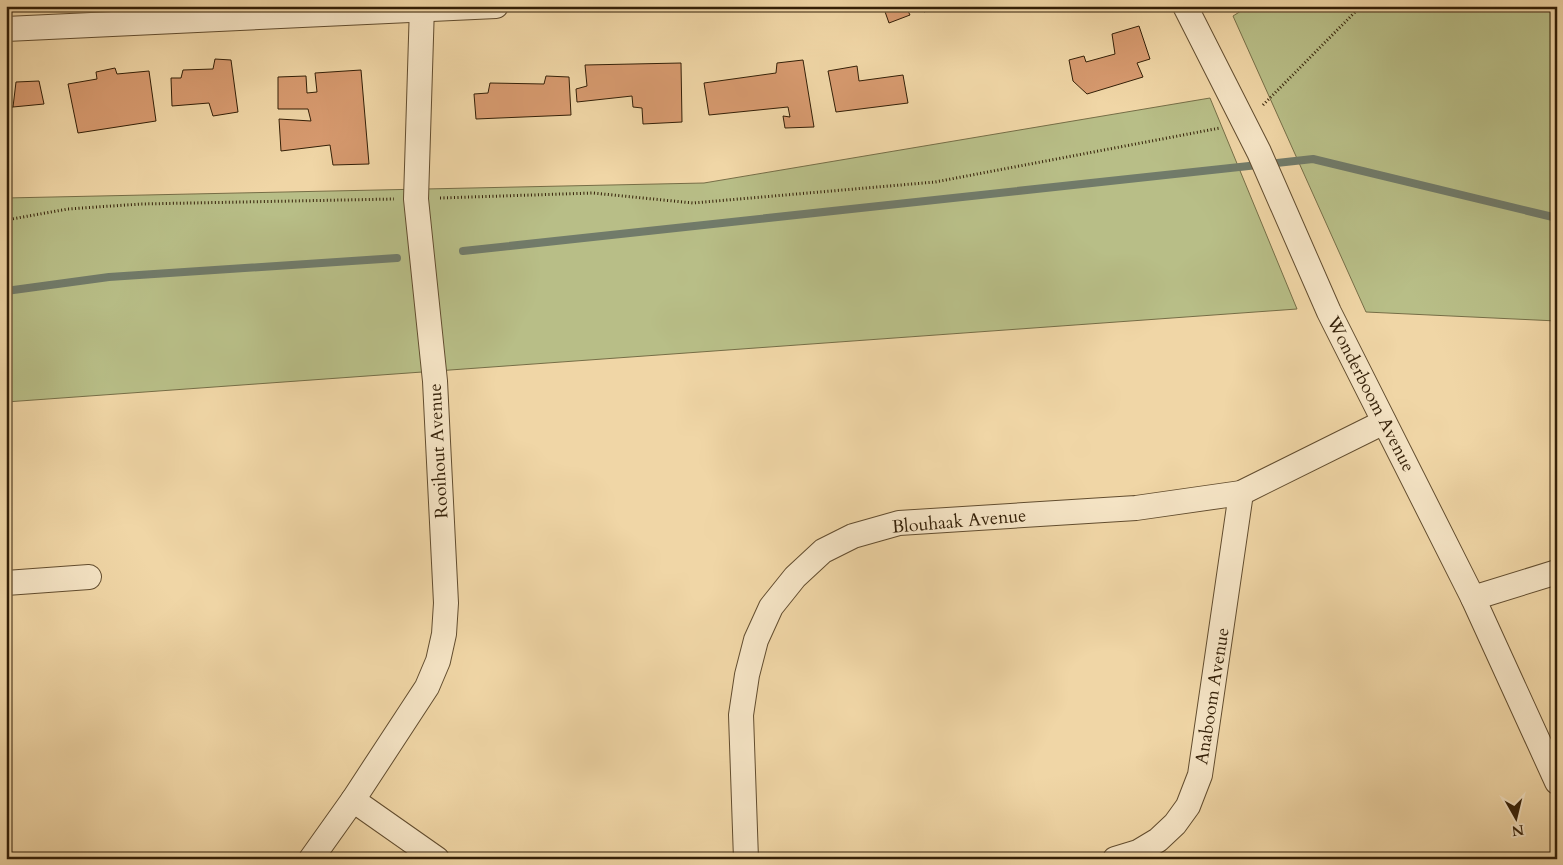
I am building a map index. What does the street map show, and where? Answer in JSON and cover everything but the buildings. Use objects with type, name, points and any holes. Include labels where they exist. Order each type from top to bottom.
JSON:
[{"type":"street","points":[[6,29],[496,6]]},
{"type":"street","name":"Wonderboom Avenue","points":[[1185,6],[1259,152],[1329,312],[1473,598],[1557,782]]},
{"type":"street","name":"Rooihout Avenue","points":[[311,859],[353,800],[427,687],[438,662],[444,634],[446,603],[434,380],[416,199],[422,8]]},
{"type":"street","name":"Blouhaak Avenue","points":[[746,859],[741,715],[747,675],[756,640],[771,607],[795,577],[823,552],[853,536],[899,523],[1136,508],[1241,493],[1384,422]]},
{"type":"street","name":"Anaboom Avenue","points":[[1115,859],[1138,852],[1158,840],[1175,824],[1188,806],[1200,775],[1241,493]]},
{"type":"street","points":[[1473,598],[1557,572]]},
{"type":"street","points":[[6,583],[89,577]]},
{"type":"street","points":[[353,800],[437,859]]},
{"type":"path","points":[[6,220],[68,209],[141,204],[416,199],[593,193],[693,203],[926,182],[1245,124],[1361,6]]},
{"type":"green space","points":[[1249,6],[1557,6],[1557,321],[1366,312],[1233,16]]},
{"type":"green space","points":[[1210,98],[1297,309],[6,402],[6,198],[704,183]]},
{"type":"waterway","points":[[463,251],[1313,159],[1557,218]]},
{"type":"waterway","points":[[6,291],[109,277],[397,258]]}]
